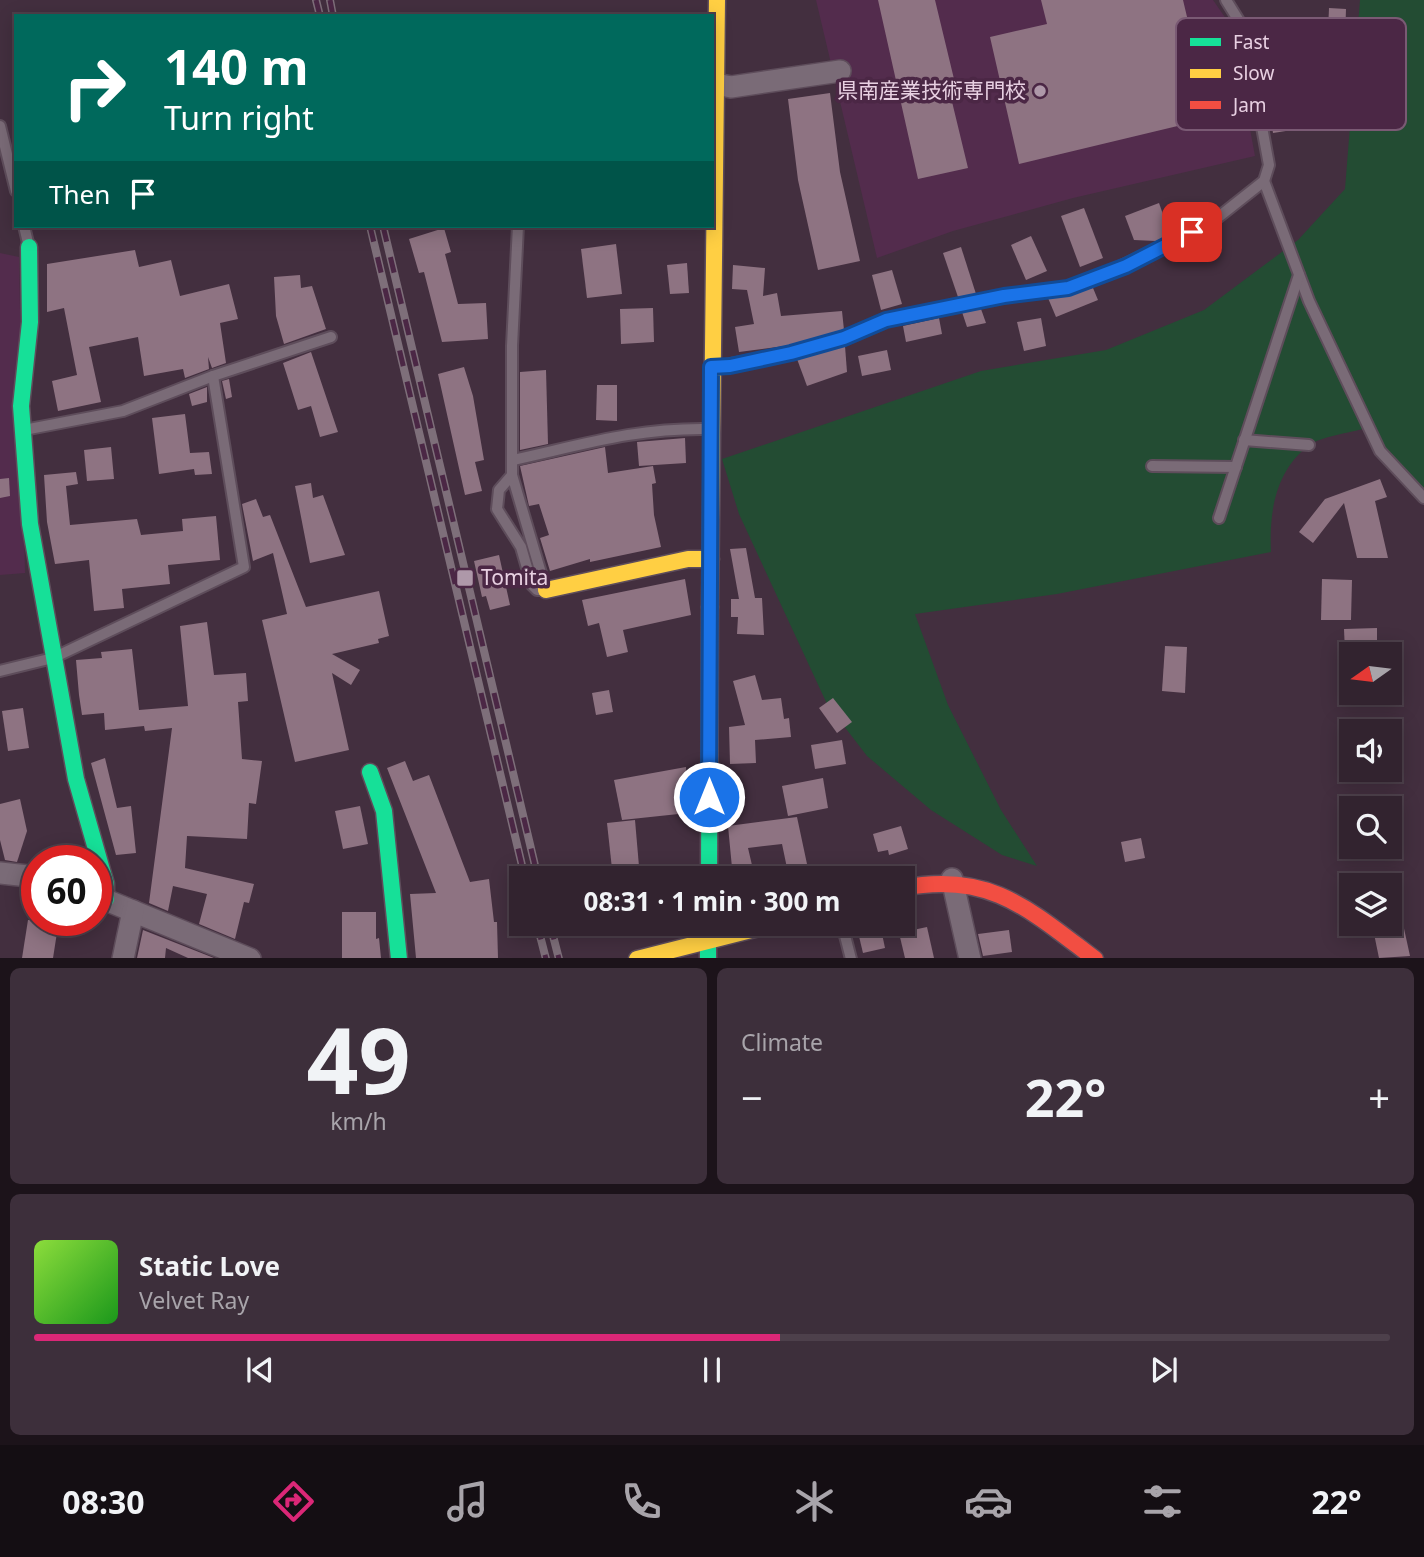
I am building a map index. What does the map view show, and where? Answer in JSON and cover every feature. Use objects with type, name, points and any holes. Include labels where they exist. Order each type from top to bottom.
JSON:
[{"type":"street","points":[[714,197],[717,0]]},
{"type":"street","points":[[716,84],[731,87],[839,71]]},
{"type":"street","points":[[709,866],[713,228]]},
{"type":"street","points":[[29,247],[30,322],[21,430],[30,524],[76,779],[95,845]]},
{"type":"street","points":[[546,590],[688,559],[711,559]]},
{"type":"street","points":[[370,772],[384,811],[399,958]]},
{"type":"street","points":[[0,873],[21,875]]},
{"type":"street","points":[[953,879],[970,958]]},
{"type":"street","points":[[915,884],[953,879],[991,888],[1095,958]]},
{"type":"street","points":[[112,902],[239,957]]},
{"type":"street","points":[[123,958],[133,911]]},
{"type":"street","points":[[636,958],[708,951],[745,936]]},
{"type":"lane","points":[[1226,0],[1237,18]]},
{"type":"lane","points":[[0,126],[14,183]]},
{"type":"lane","points":[[711,367],[730,366],[791,353],[844,338],[886,320],[1004,296],[1068,288],[1090,281],[1211,223],[1264,181],[1269,165],[1263,130]]},
{"type":"lane","points":[[1264,181],[1299,275],[1380,451],[1424,498]]},
{"type":"lane","points":[[24,228],[29,247]]},
{"type":"lane","points":[[512,475],[499,490],[496,509],[521,547],[532,584],[537,590],[546,590],[512,475],[512,346],[519,228]]},
{"type":"lane","points":[[1219,518],[1299,275]]},
{"type":"lane","points":[[21,430],[123,411],[213,376],[331,337]]},
{"type":"lane","points":[[0,671],[53,658],[244,567],[213,376]]},
{"type":"lane","points":[[513,460],[584,441],[638,432],[710,429]]},
{"type":"lane","points":[[1244,440],[1309,445]]},
{"type":"lane","points":[[1152,466],[1236,467]]},
{"type":"lane","points":[[845,936],[851,958]]},
{"type":"shaded area","name":"県南産業技術専門校","points":[[816,0],[1213,0],[1225,18],[1176,18],[1176,130],[1250,130],[1255,156],[1073,198],[953,231],[877,258]]},
{"type":"shaded area","points":[[0,253],[19,257],[25,573],[0,575]]},
{"type":"green space","points":[[1360,0],[1424,0],[1424,493],[1366,428],[1336,435],[1308,446],[1288,468],[1276,494],[1273,508],[1271,552],[1057,594],[915,614],[948,705],[1001,810],[1037,866],[1002,855],[931,810],[867,756],[827,704],[739,514],[722,459],[981,371],[1106,350],[1204,310],[1298,240],[1345,189],[1350,130],[1406,130],[1406,18],[1359,18]]},
{"type":"building","points":[[878,0],[935,0],[954,79],[947,81],[968,168],[918,179]]},
{"type":"building","points":[[1041,0],[1183,0],[1187,18],[1176,18],[1176,126],[1019,164],[990,37],[1047,24]]},
{"type":"building","points":[[1329,8],[1346,9],[1346,18],[1329,18]]},
{"type":"building","points":[[830,93],[840,172],[860,261],[818,270],[798,180],[788,99]]},
{"type":"building","points":[[1159,203],[1170,234],[1156,241],[1134,240],[1125,216]]},
{"type":"building","points":[[1084,208],[1103,258],[1080,267],[1061,216]]},
{"type":"building","points":[[444,228],[451,252],[445,254],[458,304],[486,303],[488,339],[442,342],[424,272],[419,273],[409,239]]},
{"type":"building","points":[[1031,236],[1047,271],[1026,280],[1011,245]]},
{"type":"building","points":[[616,244],[622,294],[587,298],[581,249]]},
{"type":"building","points":[[961,247],[976,294],[958,297],[943,253]]},
{"type":"building","points":[[135,250],[139,267],[171,260],[180,296],[229,284],[238,319],[220,323],[226,363],[212,368],[208,357],[209,369],[185,378],[183,369],[144,376],[138,337],[89,347],[101,402],[58,411],[52,381],[77,375],[64,308],[47,312],[47,264]]},
{"type":"building","points":[[687,263],[689,293],[670,294],[667,265]]},
{"type":"building","points":[[733,265],[765,268],[763,296],[777,293],[781,316],[842,311],[844,330],[792,345],[739,352],[735,327],[754,324],[747,290],[732,289]]},
{"type":"building","points":[[892,270],[902,304],[881,310],[872,275]]},
{"type":"building","points":[[300,275],[301,288],[312,286],[326,329],[284,344],[276,316],[274,277]]},
{"type":"building","points":[[1093,288],[1098,300],[1056,317],[1048,298]]},
{"type":"building","points":[[653,308],[654,342],[621,344],[620,309]]},
{"type":"building","points":[[981,309],[986,323],[967,327],[962,312]]},
{"type":"building","points":[[939,318],[942,334],[906,342],[903,326]]},
{"type":"building","points":[[1041,318],[1046,346],[1024,351],[1017,322]]},
{"type":"building","points":[[845,346],[847,372],[807,386],[797,359]]},
{"type":"building","points":[[887,350],[891,370],[862,376],[858,356]]},
{"type":"building","points":[[311,352],[338,432],[320,437],[311,406],[298,410],[283,363]]},
{"type":"building","points":[[464,367],[473,396],[484,460],[475,462],[482,491],[465,495],[438,374]]},
{"type":"building","points":[[546,370],[548,444],[520,450],[520,372]]},
{"type":"building","points":[[229,379],[232,397],[226,399],[222,381]]},
{"type":"building","points":[[597,385],[617,385],[617,421],[596,420]]},
{"type":"building","points":[[207,387],[207,402],[192,406],[189,394]]},
{"type":"building","points":[[185,414],[190,453],[209,452],[212,474],[195,475],[194,469],[159,474],[152,418]]},
{"type":"building","points":[[685,438],[686,463],[639,466],[637,442]]},
{"type":"building","points":[[111,447],[114,479],[87,481],[84,450]]},
{"type":"building","points":[[605,447],[608,473],[653,466],[656,483],[652,484],[654,515],[661,547],[590,562],[590,559],[550,571],[540,538],[549,535],[539,504],[529,506],[520,466]]},
{"type":"building","points":[[76,472],[78,484],[66,486],[70,525],[137,519],[141,535],[183,531],[182,519],[216,516],[220,560],[168,565],[170,584],[122,589],[124,608],[94,611],[89,560],[55,564],[47,522],[44,475]]},
{"type":"building","points":[[9,478],[10,496],[0,498],[0,479]]},
{"type":"building","points":[[1380,479],[1387,497],[1375,501],[1388,558],[1357,558],[1344,503],[1313,543],[1299,532],[1325,499]]},
{"type":"building","points":[[311,483],[313,498],[323,495],[345,555],[310,563],[295,486]]},
{"type":"building","points":[[256,499],[263,517],[270,515],[306,607],[379,591],[389,636],[378,639],[379,643],[332,654],[360,670],[351,685],[332,673],[349,750],[295,762],[262,620],[287,614],[273,553],[253,561],[242,504]]},
{"type":"building","points":[[746,548],[755,598],[762,598],[764,635],[737,634],[738,617],[731,617],[731,599],[739,599],[730,549]]},
{"type":"building","points":[[499,555],[510,605],[490,610],[486,596],[482,597],[474,561]]},
{"type":"building","points":[[685,579],[691,615],[623,630],[628,652],[607,657],[599,623],[588,626],[582,600]]},
{"type":"building","points":[[1322,579],[1352,580],[1351,620],[1321,620]]},
{"type":"building","points":[[207,622],[214,675],[246,673],[248,701],[238,702],[242,759],[262,761],[256,804],[249,803],[247,839],[187,836],[185,868],[254,884],[249,903],[244,902],[235,939],[199,924],[207,894],[173,886],[168,911],[149,903],[172,728],[145,731],[144,726],[105,730],[104,713],[82,715],[79,695],[76,660],[102,658],[101,652],[132,649],[139,710],[188,706],[180,626]]},
{"type":"building","points":[[1377,628],[1377,642],[1345,642],[1344,629]]},
{"type":"building","points":[[1165,646],[1187,647],[1185,693],[1162,691]]},
{"type":"building","points":[[755,675],[762,700],[781,698],[784,719],[789,718],[791,737],[755,740],[756,763],[730,764],[729,727],[745,725],[733,681]]},
{"type":"building","points":[[609,690],[613,712],[596,715],[592,693]]},
{"type":"building","points":[[833,698],[852,722],[837,733],[819,708]]},
{"type":"building","points":[[23,708],[29,748],[8,751],[2,711]]},
{"type":"building","points":[[842,740],[846,764],[815,769],[811,745]]},
{"type":"building","points":[[105,758],[117,808],[131,806],[136,853],[116,855],[91,763]]},
{"type":"building","points":[[405,761],[413,781],[429,775],[470,882],[489,879],[494,922],[497,922],[498,958],[416,958],[410,894],[436,893],[387,768]]},
{"type":"building","points":[[686,767],[688,813],[622,820],[614,780]]},
{"type":"building","points":[[823,778],[828,808],[788,816],[782,786]]},
{"type":"building","points":[[20,799],[27,831],[17,862],[5,860],[0,840],[0,804]]},
{"type":"building","points":[[360,806],[368,844],[343,849],[335,811]]},
{"type":"building","points":[[797,817],[807,864],[787,866],[782,844],[748,848],[752,866],[732,866],[728,826]]},
{"type":"building","points":[[635,820],[639,866],[612,866],[607,823]]},
{"type":"building","points":[[901,826],[908,849],[889,855],[888,850],[878,852],[873,834]]},
{"type":"building","points":[[1141,838],[1145,858],[1125,862],[1121,842]]},
{"type":"building","points":[[342,912],[376,912],[376,939],[379,938],[381,958],[342,958]]},
{"type":"building","points":[[1403,924],[1410,956],[1379,958],[1374,936],[1402,936]]},
{"type":"building","points":[[927,927],[934,958],[905,958],[900,936],[915,936],[915,930]]},
{"type":"building","points":[[143,930],[214,958],[188,958],[166,948],[165,958],[137,958]]},
{"type":"building","points":[[1009,930],[1012,952],[983,956],[978,934]]},
{"type":"building","points":[[25,936],[56,936],[53,958],[22,958]]},
{"type":"building","points":[[859,936],[882,936],[885,948],[863,953]]},
{"type":"railway","points":[[316,0],[320,14]]},
{"type":"railway","points":[[330,0],[333,14]]},
{"type":"railway","points":[[370,228],[522,866]]},
{"type":"railway","points":[[383,228],[535,866]]},
{"type":"railway","points":[[540,936],[546,958]]},
{"type":"railway","points":[[553,936],[559,958]]},
{"type":"traffic: fast","points":[[29,247],[30,322],[21,406],[30,524],[76,779],[95,845]]},
{"type":"traffic: fast","points":[[709,866],[710,607]]},
{"type":"traffic: fast","points":[[370,772],[384,811],[399,958]]},
{"type":"traffic: fast","points":[[708,936],[708,958]]},
{"type":"traffic: slow","points":[[710,607],[717,0]]},
{"type":"traffic: slow","points":[[546,590],[688,559],[711,559]]},
{"type":"traffic: slow","points":[[641,958],[728,936]]},
{"type":"traffic: jam","points":[[915,886],[961,885],[985,890],[1029,911],[1094,958]]},
{"type":"place","name":"県南産業技術専門校","points":[[1040,91]]},
{"type":"place","name":"Tomita","points":[[465,578]]},
{"type":"route","points":[[709,797],[711,367],[730,366],[791,353],[844,338],[886,320],[1004,296],[1068,288],[1126,266],[1192,232]]}]
